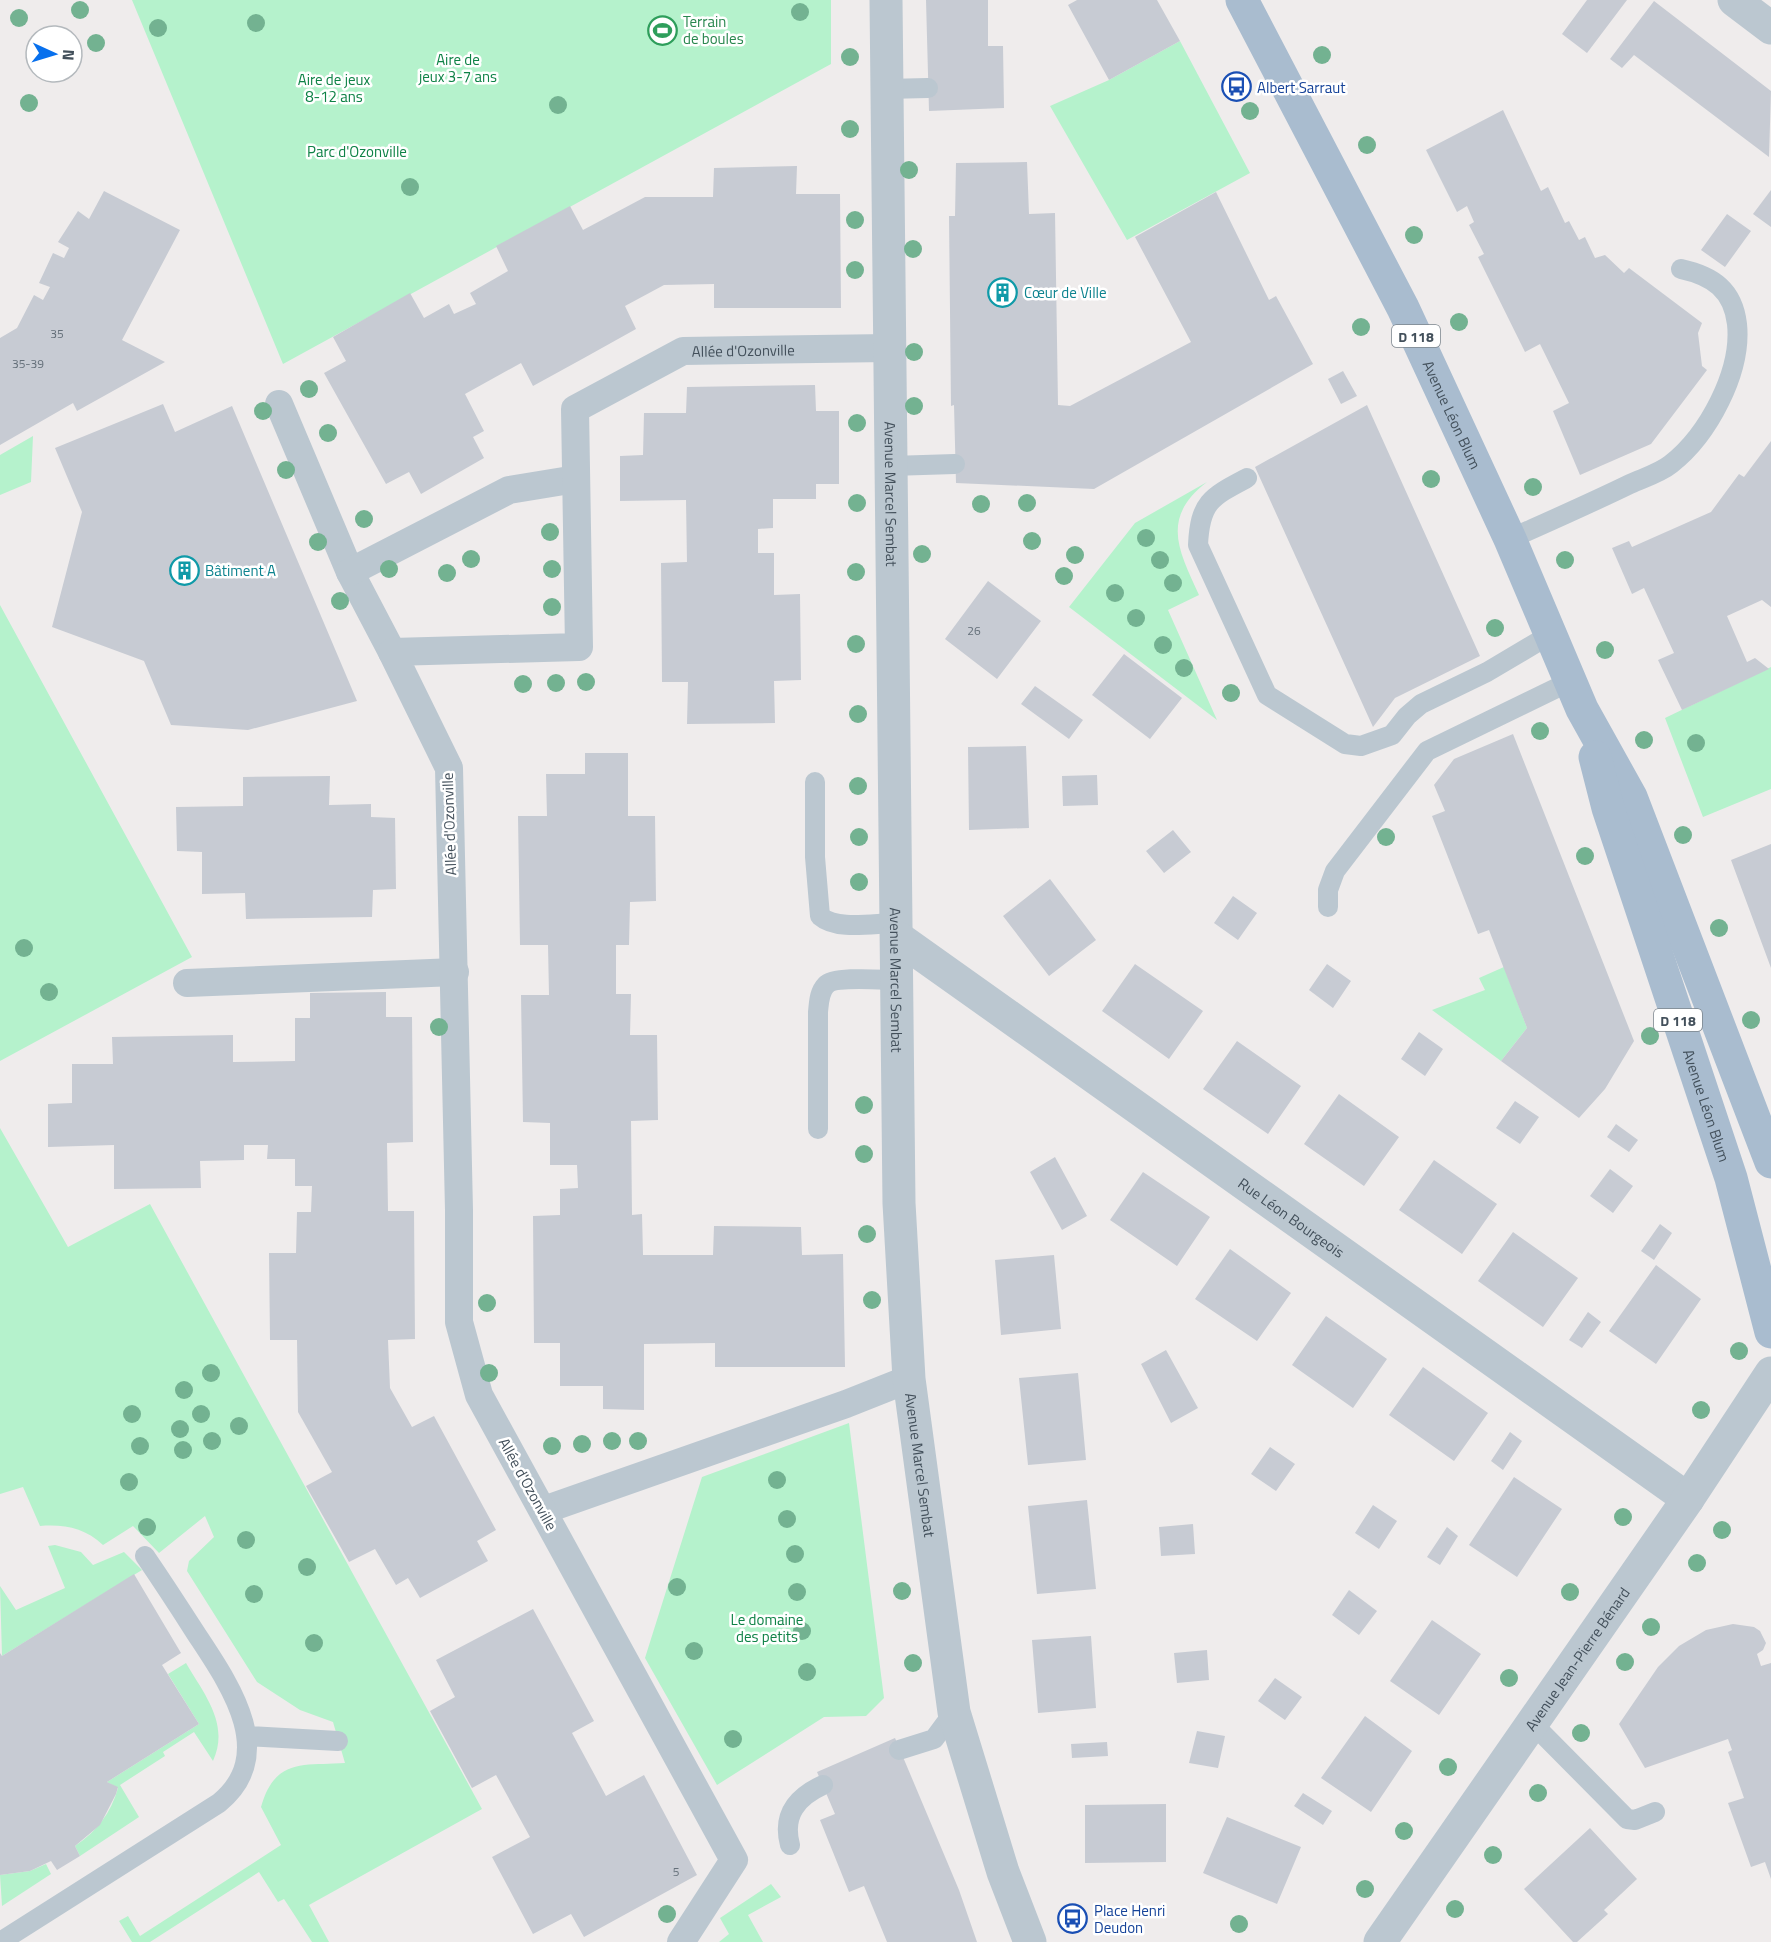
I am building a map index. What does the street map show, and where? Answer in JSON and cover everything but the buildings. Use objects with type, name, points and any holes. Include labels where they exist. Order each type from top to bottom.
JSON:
[{"type":"main road","name":"Avenue Léon Blum","points":[[1242,0],[1403,308],[1510,539],[1577,695],[1631,797],[1771,1162]]},
{"type":"main road","name":"Avenue Léon Blum","points":[[1577,695],[1608,808],[1731,1178],[1771,1332]]},
{"type":"street","name":"Avenue Marcel Sembat","points":[[886,0],[899,1203],[909,1379],[954,1712],[1003,1872],[1030,1942]]},
{"type":"street","points":[[1734,0],[1771,28]]},
{"type":"street","name":"Allée d'Ozonville","points":[[392,652],[579,647],[575,409],[683,351],[890,348]]},
{"type":"street","name":"Allée d'Ozonville","points":[[279,404],[350,572],[448,768],[454,972],[459,1322],[479,1395],[734,1860],[681,1942]]},
{"type":"street","points":[[350,572],[509,490],[576,479]]},
{"type":"street","name":"Rue Léon Bourgeois","points":[[897,930],[1688,1499]]},
{"type":"street","points":[[187,983],[454,972]]},
{"type":"street","name":"Avenue Jean-Pierre Bénard","points":[[1380,1942],[1688,1499],[1771,1373]]},
{"type":"street","points":[[544,1510],[846,1404],[909,1379]]},
{"type":"lane","points":[[886,89],[928,88]]},
{"type":"lane","points":[[1510,539],[1671,465],[1708,424],[1722,399],[1734,358],[1737,329],[1735,310],[1726,291],[1712,278],[1682,269]]},
{"type":"lane","points":[[891,466],[955,464]]},
{"type":"lane","points":[[1247,478],[1221,492],[1207,504],[1199,520],[1198,545],[1267,695],[1346,744],[1361,746],[1392,735],[1407,716],[1421,704],[1487,672],[1551,634]]},
{"type":"lane","points":[[1328,907],[1328,890],[1335,871],[1427,752],[1577,695]]},
{"type":"lane","points":[[815,782],[815,857],[820,916],[826,922],[897,930]]},
{"type":"lane","points":[[818,1129],[820,995],[825,986],[835,981],[897,980]]},
{"type":"lane","points":[[0,1942],[229,1795],[242,1771],[247,1736],[230,1686],[145,1556]]},
{"type":"lane","points":[[899,1750],[934,1739],[954,1712]]},
{"type":"lane","points":[[1531,1722],[1627,1819],[1635,1820],[1656,1812]]},
{"type":"lane","points":[[247,1736],[338,1741]]},
{"type":"lane","points":[[790,1845],[787,1821],[791,1810],[808,1792],[823,1785]]},
{"type":"green space","name":"Parc d'Ozonville","points":[[132,0],[831,0],[831,64],[283,364]]},
{"type":"green space","points":[[1180,41],[1250,173],[1127,240],[1050,106],[1109,80]]},
{"type":"green space","points":[[33,436],[31,482],[0,495],[0,455]]},
{"type":"green space","points":[[1207,482],[1192,495],[1183,509],[1178,535],[1185,564],[1199,595],[1168,610],[1217,720],[1069,607],[1135,523]]},
{"type":"green space","points":[[0,605],[192,957],[0,1061]]},
{"type":"green space","points":[[1771,667],[1771,789],[1703,817],[1665,718]]},
{"type":"green space","points":[[1504,967],[1527,1028],[1501,1061],[1432,1010],[1485,990],[1479,978]]},
{"type":"green space","points":[[0,1128],[68,1247],[150,1204],[482,1809],[309,1905],[329,1942],[312,1942],[284,1899],[278,1902],[259,1872],[150,1942],[132,1942],[119,1921],[128,1916],[140,1936],[281,1845],[261,1807],[274,1779],[293,1767],[345,1763],[333,1722],[300,1710],[257,1682],[187,1571],[189,1561],[214,1537],[205,1516],[159,1553],[133,1526],[103,1545],[74,1528],[40,1526],[23,1487],[0,1494]]},
{"type":"green space","name":"Le domaine des petits","points":[[849,1423],[884,1698],[866,1716],[824,1717],[717,1785],[645,1658],[702,1477]]},
{"type":"green space","points":[[55,1545],[81,1552],[93,1565],[124,1552],[142,1570],[2,1656],[0,1586],[16,1610],[65,1588],[48,1546]]},
{"type":"green space","points":[[186,1663],[207,1698],[217,1722],[217,1747],[213,1761],[194,1732],[163,1752],[165,1756],[120,1785],[139,1817],[80,1856],[75,1846],[102,1821],[115,1797],[118,1788],[107,1782],[199,1724],[168,1674]]},
{"type":"green space","points":[[46,1864],[51,1874],[2,1906],[0,1875],[30,1871]]},
{"type":"green space","points":[[771,1884],[781,1897],[748,1915],[763,1942],[719,1942],[729,1934],[720,1918]]},
{"type":"place","name":"Terrain de boules","points":[[662,30]]},
{"type":"place","name":"Albert Sarraut","points":[[1236,87]]},
{"type":"place","name":"Cœur de Ville","points":[[1003,292]]},
{"type":"place","name":"Bâtiment A","points":[[184,570]]},
{"type":"place","name":"Place Henri Deudon","points":[[1073,1919]]},
{"type":"park label","name":"Aire de jeux 3-7 ans","points":[[458,68]]},
{"type":"park label","name":"Aire de jeux 8-12 ans","points":[[334,88]]}]
